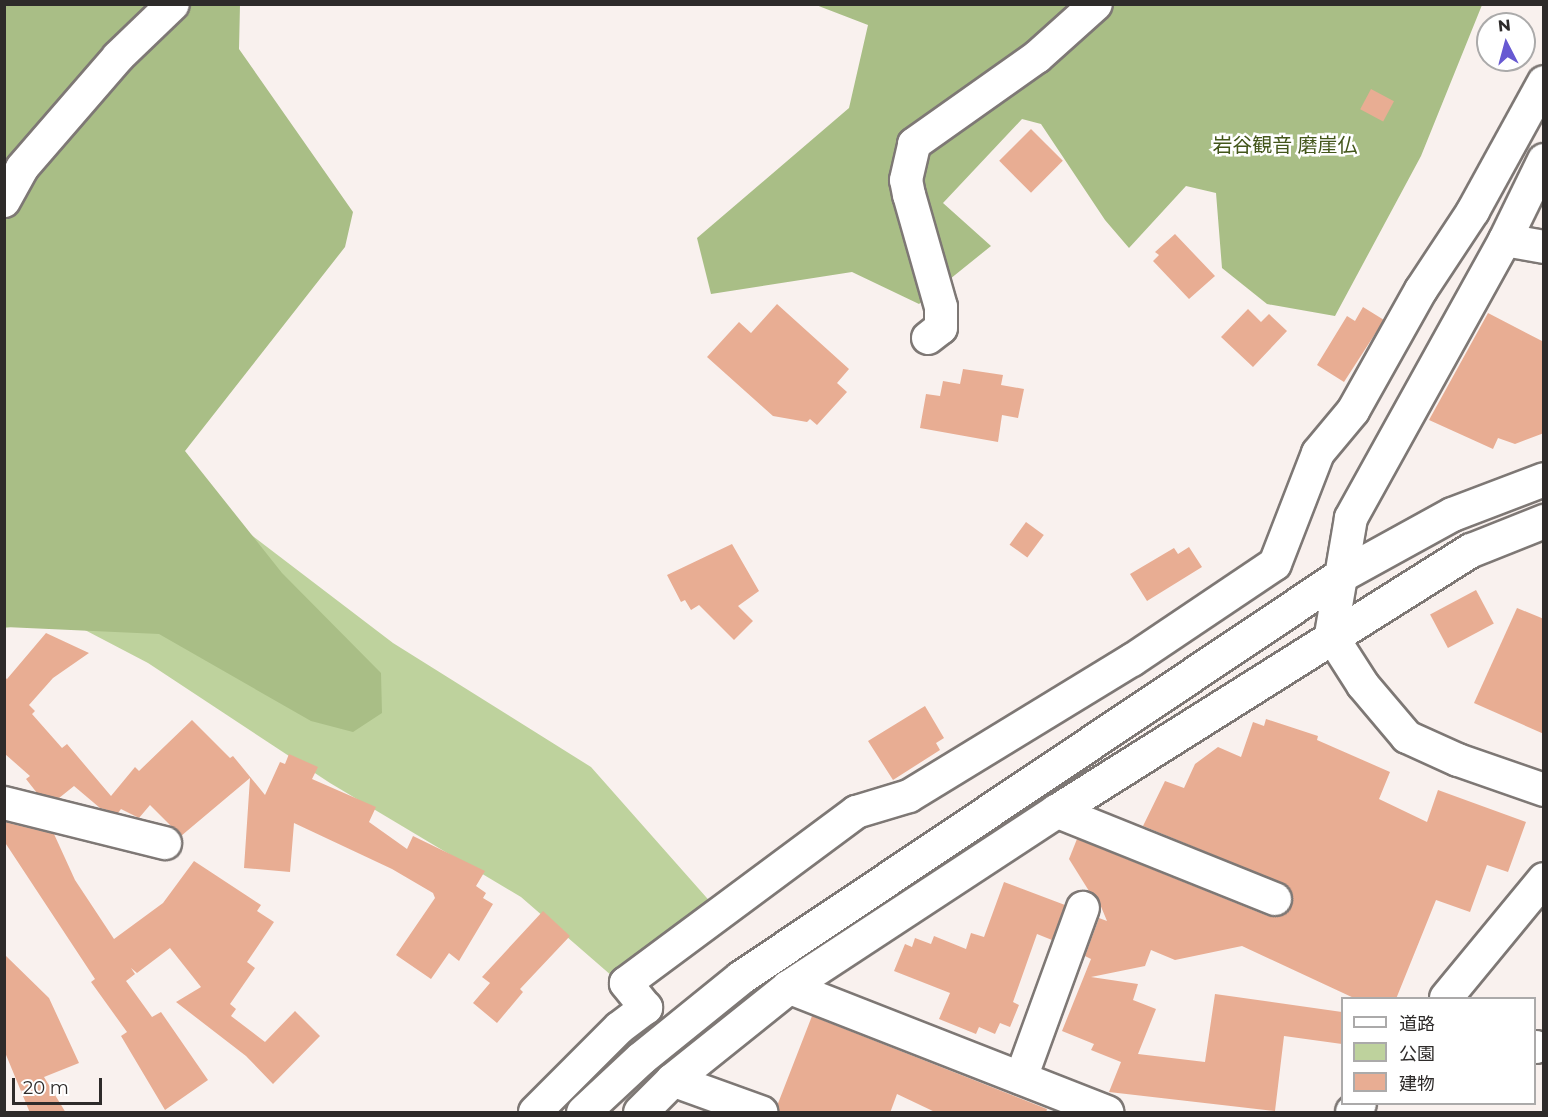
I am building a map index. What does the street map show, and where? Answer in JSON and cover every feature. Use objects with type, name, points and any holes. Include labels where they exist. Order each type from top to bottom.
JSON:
[{"type":"street","points":[[4,201],[22,168],[118,57],[173,4]]},
{"type":"street","points":[[928,338],[941,328],[941,307],[906,180],[914,144],[1037,57],[1096,4]]},
{"type":"street","points":[[535,1113],[619,1028],[646,1008],[626,982],[856,812],[909,796],[1131,660],[1275,564],[1318,453],[1353,411],[1421,290],[1473,211],[1544,82]]},
{"type":"street","points":[[1544,160],[1505,240],[1351,518],[1331,635],[1364,685],[1407,737],[1458,760],[1544,790]]},
{"type":"street","points":[[1505,240],[1544,247]]},
{"type":"street","points":[[583,1113],[641,1058],[741,977],[1341,575],[1452,514],[1544,479]]},
{"type":"street","points":[[640,1113],[672,1080],[788,987],[1056,811],[1331,635],[1471,550],[1544,521]]},
{"type":"street","points":[[4,803],[165,843]]},
{"type":"street","points":[[1056,811],[1275,899]]},
{"type":"street","points":[[1452,996],[1544,879]]},
{"type":"street","points":[[1021,1078],[1083,908]]},
{"type":"street","points":[[788,987],[1107,1113]]},
{"type":"street","points":[[672,1080],[761,1113]]},
{"type":"green space","points":[[5,5],[240,5],[239,49],[353,212],[345,247],[185,451],[282,573],[381,673],[382,713],[353,732],[311,721],[159,634],[5,627]]},
{"type":"green space","name":"岩谷観音 磨崖仏","points":[[816,5],[1482,5],[1479,12],[1476,12],[1476,20],[1421,156],[1335,316],[1267,304],[1222,268],[1216,193],[1186,186],[1129,248],[1105,220],[1041,124],[1022,119],[943,203],[991,246],[919,304],[852,272],[711,294],[697,238],[849,108],[868,25]]},
{"type":"green space","points":[[5,376],[152,459],[393,643],[591,767],[729,923],[631,1003],[612,976],[521,897],[330,783],[148,663],[62,618],[5,628]]},
{"type":"building","points":[[1371,89],[1394,101],[1383,122],[1360,109]]},
{"type":"building","points":[[1031,129],[1063,161],[1031,193],[999,161]]},
{"type":"building","points":[[1175,234],[1215,276],[1189,299],[1153,261],[1159,255],[1155,252]]},
{"type":"building","points":[[777,304],[849,369],[837,383],[847,392],[817,425],[810,419],[807,422],[773,416],[707,357],[739,322],[751,333]]},
{"type":"building","points":[[1363,307],[1384,320],[1344,382],[1317,365],[1347,316],[1355,321]]},
{"type":"building","points":[[1248,309],[1261,322],[1269,314],[1287,331],[1253,367],[1221,337]]},
{"type":"building","points":[[1488,313],[1544,342],[1544,433],[1515,444],[1498,438],[1493,449],[1429,420]]},
{"type":"building","points":[[963,369],[1003,375],[1001,385],[1024,389],[1018,418],[1002,415],[998,442],[920,428],[926,394],[940,396],[943,381],[960,384]]},
{"type":"building","points":[[1026,522],[1044,535],[1027,558],[1010,545]]},
{"type":"building","points":[[732,544],[759,591],[738,606],[753,621],[734,640],[699,605],[691,610],[685,600],[681,602],[667,575]]},
{"type":"building","points":[[1189,547],[1202,567],[1147,601],[1130,574],[1174,548],[1178,554]]},
{"type":"building","points":[[1476,590],[1494,624],[1448,648],[1430,614]]},
{"type":"building","points":[[1517,608],[1544,619],[1544,734],[1474,703]]},
{"type":"building","points":[[46,633],[89,653],[53,678],[29,705],[35,711],[32,714],[62,748],[67,744],[111,796],[135,767],[139,771],[192,720],[230,758],[233,756],[265,795],[280,762],[285,764],[289,754],[318,767],[312,779],[376,807],[369,822],[407,849],[413,836],[485,871],[476,886],[486,893],[483,898],[493,904],[459,961],[449,953],[431,979],[396,955],[435,898],[433,893],[392,869],[294,823],[290,872],[244,868],[250,778],[181,836],[150,805],[139,818],[121,809],[118,813],[100,808],[74,786],[59,798],[37,793],[26,779],[30,776],[5,754],[4,677],[7,679]]},
{"type":"building","points":[[925,706],[944,738],[936,743],[940,750],[893,780],[868,741]]},
{"type":"building","points":[[1266,719],[1318,736],[1317,740],[1390,772],[1379,799],[1427,822],[1438,790],[1526,822],[1508,872],[1487,865],[1470,912],[1436,900],[1397,997],[1352,997],[1242,946],[1175,960],[1151,950],[1145,966],[1091,977],[1138,984],[1133,1000],[1156,1009],[1138,1054],[1205,1062],[1215,994],[1341,1012],[1341,1044],[1284,1036],[1275,1111],[1109,1092],[1121,1062],[1091,1050],[1094,1044],[1062,1031],[1091,959],[1085,956],[1099,918],[1107,921],[1097,897],[1089,891],[1069,859],[1077,839],[1268,916],[1286,913],[1293,897],[1282,883],[1143,826],[1165,781],[1184,788],[1195,764],[1218,747],[1241,757],[1253,722],[1264,726]]},
{"type":"building","points":[[4,822],[54,834],[75,880],[114,939],[163,903],[194,861],[261,905],[257,911],[274,922],[247,962],[255,968],[230,1004],[236,1009],[231,1016],[265,1042],[295,1011],[320,1036],[273,1084],[246,1056],[176,1002],[201,987],[170,948],[137,973],[131,968],[135,974],[126,981],[152,1017],[161,1012],[208,1080],[165,1110],[121,1036],[127,1032],[91,982],[95,979],[4,841]]},
{"type":"building","points":[[1004,882],[1065,905],[1052,940],[1037,934],[1013,1002],[1019,1005],[1010,1027],[1000,1023],[995,1034],[979,1027],[976,1034],[939,1019],[950,993],[894,971],[905,944],[912,947],[915,938],[931,944],[934,936],[966,949],[971,933],[984,937]]},
{"type":"building","points":[[543,911],[570,936],[520,989],[523,992],[497,1023],[473,1003],[490,983],[482,977]]},
{"type":"building","points":[[4,954],[49,998],[79,1063],[44,1077],[66,1113],[30,1113],[4,1050]]},
{"type":"building","points":[[812,1016],[1047,1109],[1046,1113],[937,1113],[897,1094],[890,1113],[778,1113],[777,1106]]}]
